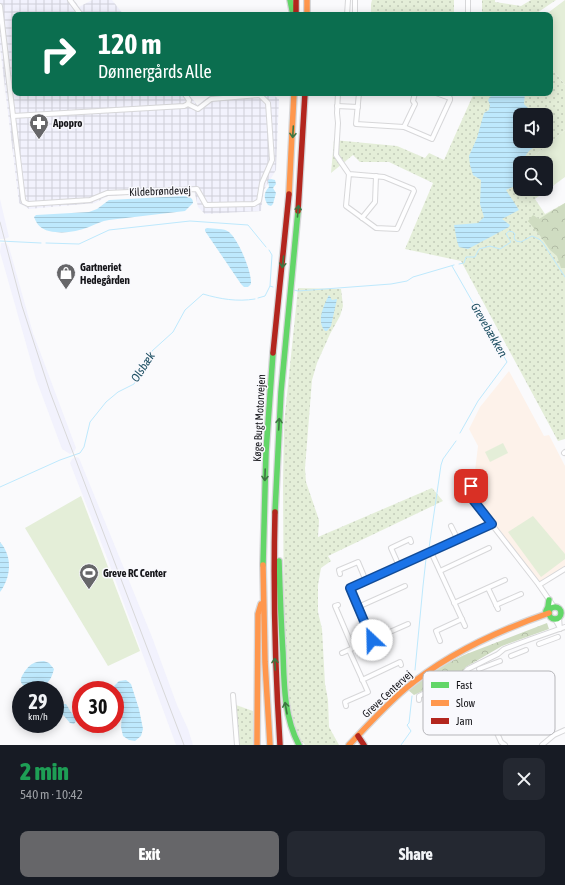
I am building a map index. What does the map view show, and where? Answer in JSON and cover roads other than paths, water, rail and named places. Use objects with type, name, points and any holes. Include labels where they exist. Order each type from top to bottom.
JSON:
[{"type":"main road","points":[[290,0],[294,12]]},
{"type":"main road","points":[[295,12],[296,0]]},
{"type":"main road","points":[[307,0],[307,12]]},
{"type":"main road","name":"Køge Bugt Motorvejen","points":[[270,745],[264,642],[263,594],[268,411],[287,217],[294,96]]},
{"type":"main road","name":"Køge Bugt Motorvejen","points":[[280,745],[274,643],[276,472],[283,364],[300,181],[305,96]]},
{"type":"main road","points":[[275,533],[278,553],[286,711],[294,738],[299,745]]},
{"type":"main road","points":[[257,745],[258,614],[263,594]]},
{"type":"main road","points":[[538,617],[547,609],[549,600]]},
{"type":"main road","name":"Greve Centervej","points":[[429,671],[457,653],[516,624],[557,612]]},
{"type":"main road","name":"Greve Centervej","points":[[505,630],[557,612]]},
{"type":"main road","name":"Greve Centervej","points":[[349,745],[392,701],[423,675]]},
{"type":"main road","points":[[358,736],[364,745]]},
{"type":"street","points":[[70,0],[79,12]]},
{"type":"street","points":[[347,12],[348,0]]},
{"type":"street","points":[[355,0],[355,12]]},
{"type":"street","points":[[468,0],[468,12]]},
{"type":"street","name":"Kildebrøndevej","points":[[0,6],[22,200],[28,204],[90,200],[107,194],[197,189],[206,205],[254,204],[259,201],[262,183],[272,160],[268,102],[261,96]]},
{"type":"street","points":[[186,96],[189,100],[188,104]]},
{"type":"street","name":"Kildebrøndevej","points":[[13,116],[184,106],[188,104],[198,109],[211,99],[248,96]]},
{"type":"street","points":[[338,96],[336,113],[338,123],[336,155],[349,174],[346,206],[376,228],[397,229],[414,191],[413,189],[384,177],[349,174]]},
{"type":"street","points":[[359,96],[356,124],[404,128],[432,139],[450,100],[450,98],[444,96]]},
{"type":"street","points":[[404,128],[415,104],[413,101],[414,96]]},
{"type":"street","points":[[337,106],[358,107]]},
{"type":"street","points":[[362,218],[375,202],[376,176]]},
{"type":"street","points":[[468,478],[468,486],[473,488],[470,496],[549,600],[557,612],[560,628]]},
{"type":"street","points":[[372,640],[350,588],[492,524]]},
{"type":"street","points":[[451,526],[458,540]]},
{"type":"street","points":[[399,566],[391,548],[410,539],[411,542]]},
{"type":"street","points":[[440,571],[489,548]]},
{"type":"street","points":[[431,552],[465,626]]},
{"type":"street","points":[[340,574],[339,570],[358,562],[366,580]]},
{"type":"street","points":[[539,586],[565,569]]},
{"type":"street","points":[[454,603],[506,580]]},
{"type":"street","points":[[358,607],[404,586]]},
{"type":"street","points":[[488,588],[497,607],[521,594]]},
{"type":"street","points":[[338,604],[335,606],[354,648]]},
{"type":"street","points":[[440,641],[436,631],[462,619]]},
{"type":"street","points":[[342,653],[408,624]]},
{"type":"street","points":[[466,671],[498,654],[504,649],[565,627]]},
{"type":"street","points":[[544,634],[547,641]]},
{"type":"street","points":[[539,644],[558,637]]},
{"type":"street","points":[[514,645],[518,653]]},
{"type":"street","points":[[346,706],[345,702],[368,692],[349,650]]},
{"type":"street","points":[[510,656],[526,650]]},
{"type":"street","points":[[485,660],[487,666]]},
{"type":"street","points":[[479,669],[500,661]]},
{"type":"street","points":[[362,680],[400,662],[402,665]]},
{"type":"street","points":[[419,700],[419,696],[423,694]]},
{"type":"street","points":[[233,695],[237,745]]},
{"type":"street","points":[[555,734],[565,730]]},
{"type":"street","points":[[498,735],[504,745]]},
{"type":"street","points":[[542,745],[553,735]]},
{"type":"water","points":[[491,96],[525,96],[524,104],[528,108],[513,108],[513,148],[532,148],[526,156],[513,156],[513,187],[506,190],[519,210],[502,219],[510,225],[509,227],[468,249],[459,247],[454,225],[478,223],[484,217],[480,204],[481,180],[473,175],[469,156],[477,138],[484,113],[489,110],[490,105],[488,100]]},
{"type":"water","points":[[268,180],[275,180],[276,184],[273,188],[276,193],[271,206],[268,205],[265,196],[269,187]]},
{"type":"water","points":[[184,196],[191,198],[193,201],[193,203],[185,211],[106,220],[84,229],[69,232],[54,232],[44,229],[38,224],[34,217],[36,215],[89,212],[97,209],[109,200]]},
{"type":"water","points":[[207,228],[224,230],[233,236],[240,248],[249,270],[251,283],[248,287],[244,287],[241,284],[205,231]]},
{"type":"water","points":[[329,295],[332,300],[337,299],[331,326],[327,331],[325,331],[322,327],[321,318],[323,308]]},
{"type":"water","points":[[0,542],[7,554],[9,567],[4,586],[0,592]]},
{"type":"water","points":[[39,661],[49,663],[54,669],[52,677],[49,681],[21,681],[24,672],[28,667]]},
{"type":"water","points":[[126,680],[131,684],[139,709],[143,729],[141,736],[135,741],[129,740],[123,736],[124,681],[119,681]]},
{"type":"water","points":[[64,704],[66,704],[72,713],[72,724],[64,716]]},
{"type":"waterway","points":[[46,243],[79,244],[109,230],[190,221],[248,225],[266,247]]},
{"type":"waterway","name":"Olsbæk","points":[[459,264],[464,263],[466,257],[475,257],[479,249],[490,246],[500,249],[511,242],[506,234],[509,231],[515,234],[514,238],[516,241],[521,242],[532,236],[539,239],[565,277]]},
{"type":"waterway","points":[[0,241],[41,243]]},
{"type":"waterway","points":[[269,250],[272,255],[270,286]]},
{"type":"waterway","name":"Olsbæk","points":[[294,290],[298,291],[391,284],[407,281],[413,277],[454,265]]},
{"type":"waterway","name":"Grevebækken","points":[[452,266],[507,362],[478,401],[460,433]]},
{"type":"waterway","name":"Olsbæk","points":[[258,298],[265,296],[270,286],[273,287]]},
{"type":"waterway","name":"Olsbæk","points":[[0,487],[60,460],[80,453],[84,447],[90,422],[106,402],[118,392],[134,384],[152,351],[173,332],[185,310],[203,294],[229,300],[255,299]]},
{"type":"waterway","name":"Grevebækken","points":[[429,548],[441,465],[443,459],[456,441]]},
{"type":"waterway","name":"Grevebækken","points":[[415,670],[426,559]]},
{"type":"waterway","name":"Grevebækken","points":[[401,745],[411,731],[407,725],[409,723],[412,696]]},
{"type":"railway","points":[[0,222],[22,306],[50,392],[184,745]]},
{"type":"place","name":"Apopro","points":[[39,140]]},
{"type":"place","name":"Gartneriet Hedegården","points":[[66,290]]},
{"type":"place","name":"Greve RC Center","points":[[89,590]]}]
